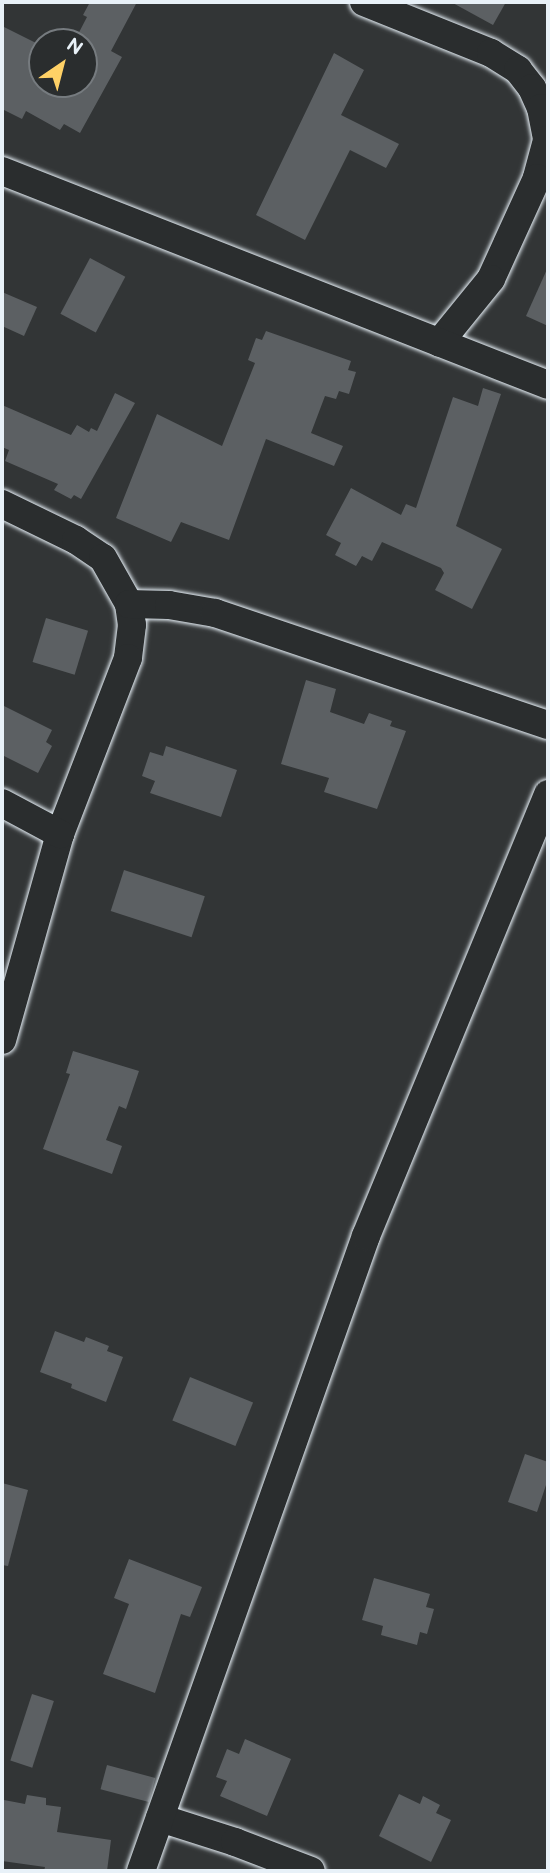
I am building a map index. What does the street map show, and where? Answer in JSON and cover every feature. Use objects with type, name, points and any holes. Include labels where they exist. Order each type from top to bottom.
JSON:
[{"type":"street","points":[[363,2],[491,52],[548,88]]},
{"type":"street","points":[[439,343],[465,316],[491,279],[537,178],[547,140],[541,108],[533,88],[519,70]]},
{"type":"street","points":[[2,171],[548,385]]},
{"type":"street","points":[[2,505],[76,540],[103,558],[129,604],[132,625],[128,658],[60,834],[2,1040]]},
{"type":"street","points":[[129,604],[169,605],[215,613],[548,725]]},
{"type":"street","points":[[141,1871],[366,1236],[548,794]]},
{"type":"street","points":[[2,803],[60,834]]},
{"type":"street","points":[[160,1818],[235,1842],[311,1871]]},
{"type":"building","points":[[90,2],[137,2],[111,51],[122,57],[80,133],[64,124],[60,130],[26,111],[22,119],[2,109],[2,26],[28,39],[28,98],[98,98],[98,28],[81,28],[87,17],[83,15]]},
{"type":"building","points":[[451,2],[506,2],[493,25]]},
{"type":"building","points":[[334,53],[364,70],[341,115],[399,144],[386,168],[350,150],[305,240],[256,215]]},
{"type":"building","points":[[90,258],[125,277],[96,332],[60,314]]},
{"type":"building","points":[[548,267],[548,326],[526,316]]},
{"type":"building","points":[[2,292],[37,307],[24,336],[2,326]]},
{"type":"building","points":[[266,331],[351,361],[348,370],[356,372],[349,394],[339,391],[336,399],[325,396],[311,433],[343,446],[334,466],[266,439],[229,540],[181,522],[171,542],[116,518],[157,414],[222,446],[255,363],[248,360],[256,338],[262,340]]},
{"type":"building","points":[[483,388],[501,394],[456,526],[502,549],[472,609],[435,590],[444,573],[441,568],[382,542],[372,561],[362,556],[356,566],[335,555],[341,543],[326,535],[351,488],[401,515],[406,504],[416,508],[453,397],[478,406]]},
{"type":"building","points":[[115,393],[135,403],[81,499],[74,495],[71,499],[54,490],[58,484],[5,461],[9,450],[2,447],[2,405],[71,435],[77,425],[89,432],[91,428],[97,431]]},
{"type":"building","points":[[46,618],[88,631],[75,675],[33,662]]},
{"type":"building","points":[[306,680],[336,689],[330,712],[364,724],[369,713],[392,721],[390,726],[406,731],[377,809],[324,792],[329,778],[281,764]]},
{"type":"building","points":[[2,705],[52,730],[46,742],[52,746],[38,773],[2,755]]},
{"type":"building","points":[[166,746],[237,770],[221,817],[150,793],[155,781],[142,776],[150,752],[163,756]]},
{"type":"building","points":[[124,870],[205,896],[192,937],[111,911]]},
{"type":"building","points":[[73,1051],[139,1071],[126,1109],[119,1106],[106,1140],[122,1146],[112,1174],[43,1149],[70,1074],[66,1073]]},
{"type":"building","points":[[55,1331],[84,1342],[86,1337],[109,1346],[107,1351],[123,1357],[106,1402],[71,1388],[72,1384],[40,1372]]},
{"type":"building","points":[[190,1377],[253,1402],[235,1446],[172,1421]]},
{"type":"building","points":[[525,1454],[548,1462],[548,1479],[537,1512],[508,1502]]},
{"type":"building","points":[[2,1483],[28,1490],[8,1566],[2,1565]]},
{"type":"building","points":[[129,1559],[202,1587],[190,1617],[181,1614],[155,1693],[103,1674],[129,1604],[114,1598]]},
{"type":"building","points":[[374,1578],[430,1594],[426,1607],[434,1609],[427,1634],[420,1632],[417,1645],[381,1635],[383,1626],[362,1620]]},
{"type":"building","points":[[32,1694],[54,1701],[32,1768],[10,1761]]},
{"type":"building","points":[[245,1739],[291,1759],[267,1816],[220,1796],[227,1781],[216,1777],[227,1749],[239,1754]]},
{"type":"building","points":[[107,1765],[155,1778],[149,1802],[101,1789]]},
{"type":"building","points":[[399,1794],[420,1804],[423,1796],[440,1805],[436,1813],[451,1820],[431,1862],[379,1836]]},
{"type":"building","points":[[27,1795],[46,1798],[46,1805],[61,1807],[57,1832],[111,1840],[107,1871],[44,1871],[45,1867],[2,1861],[4,1800],[25,1804]]}]
